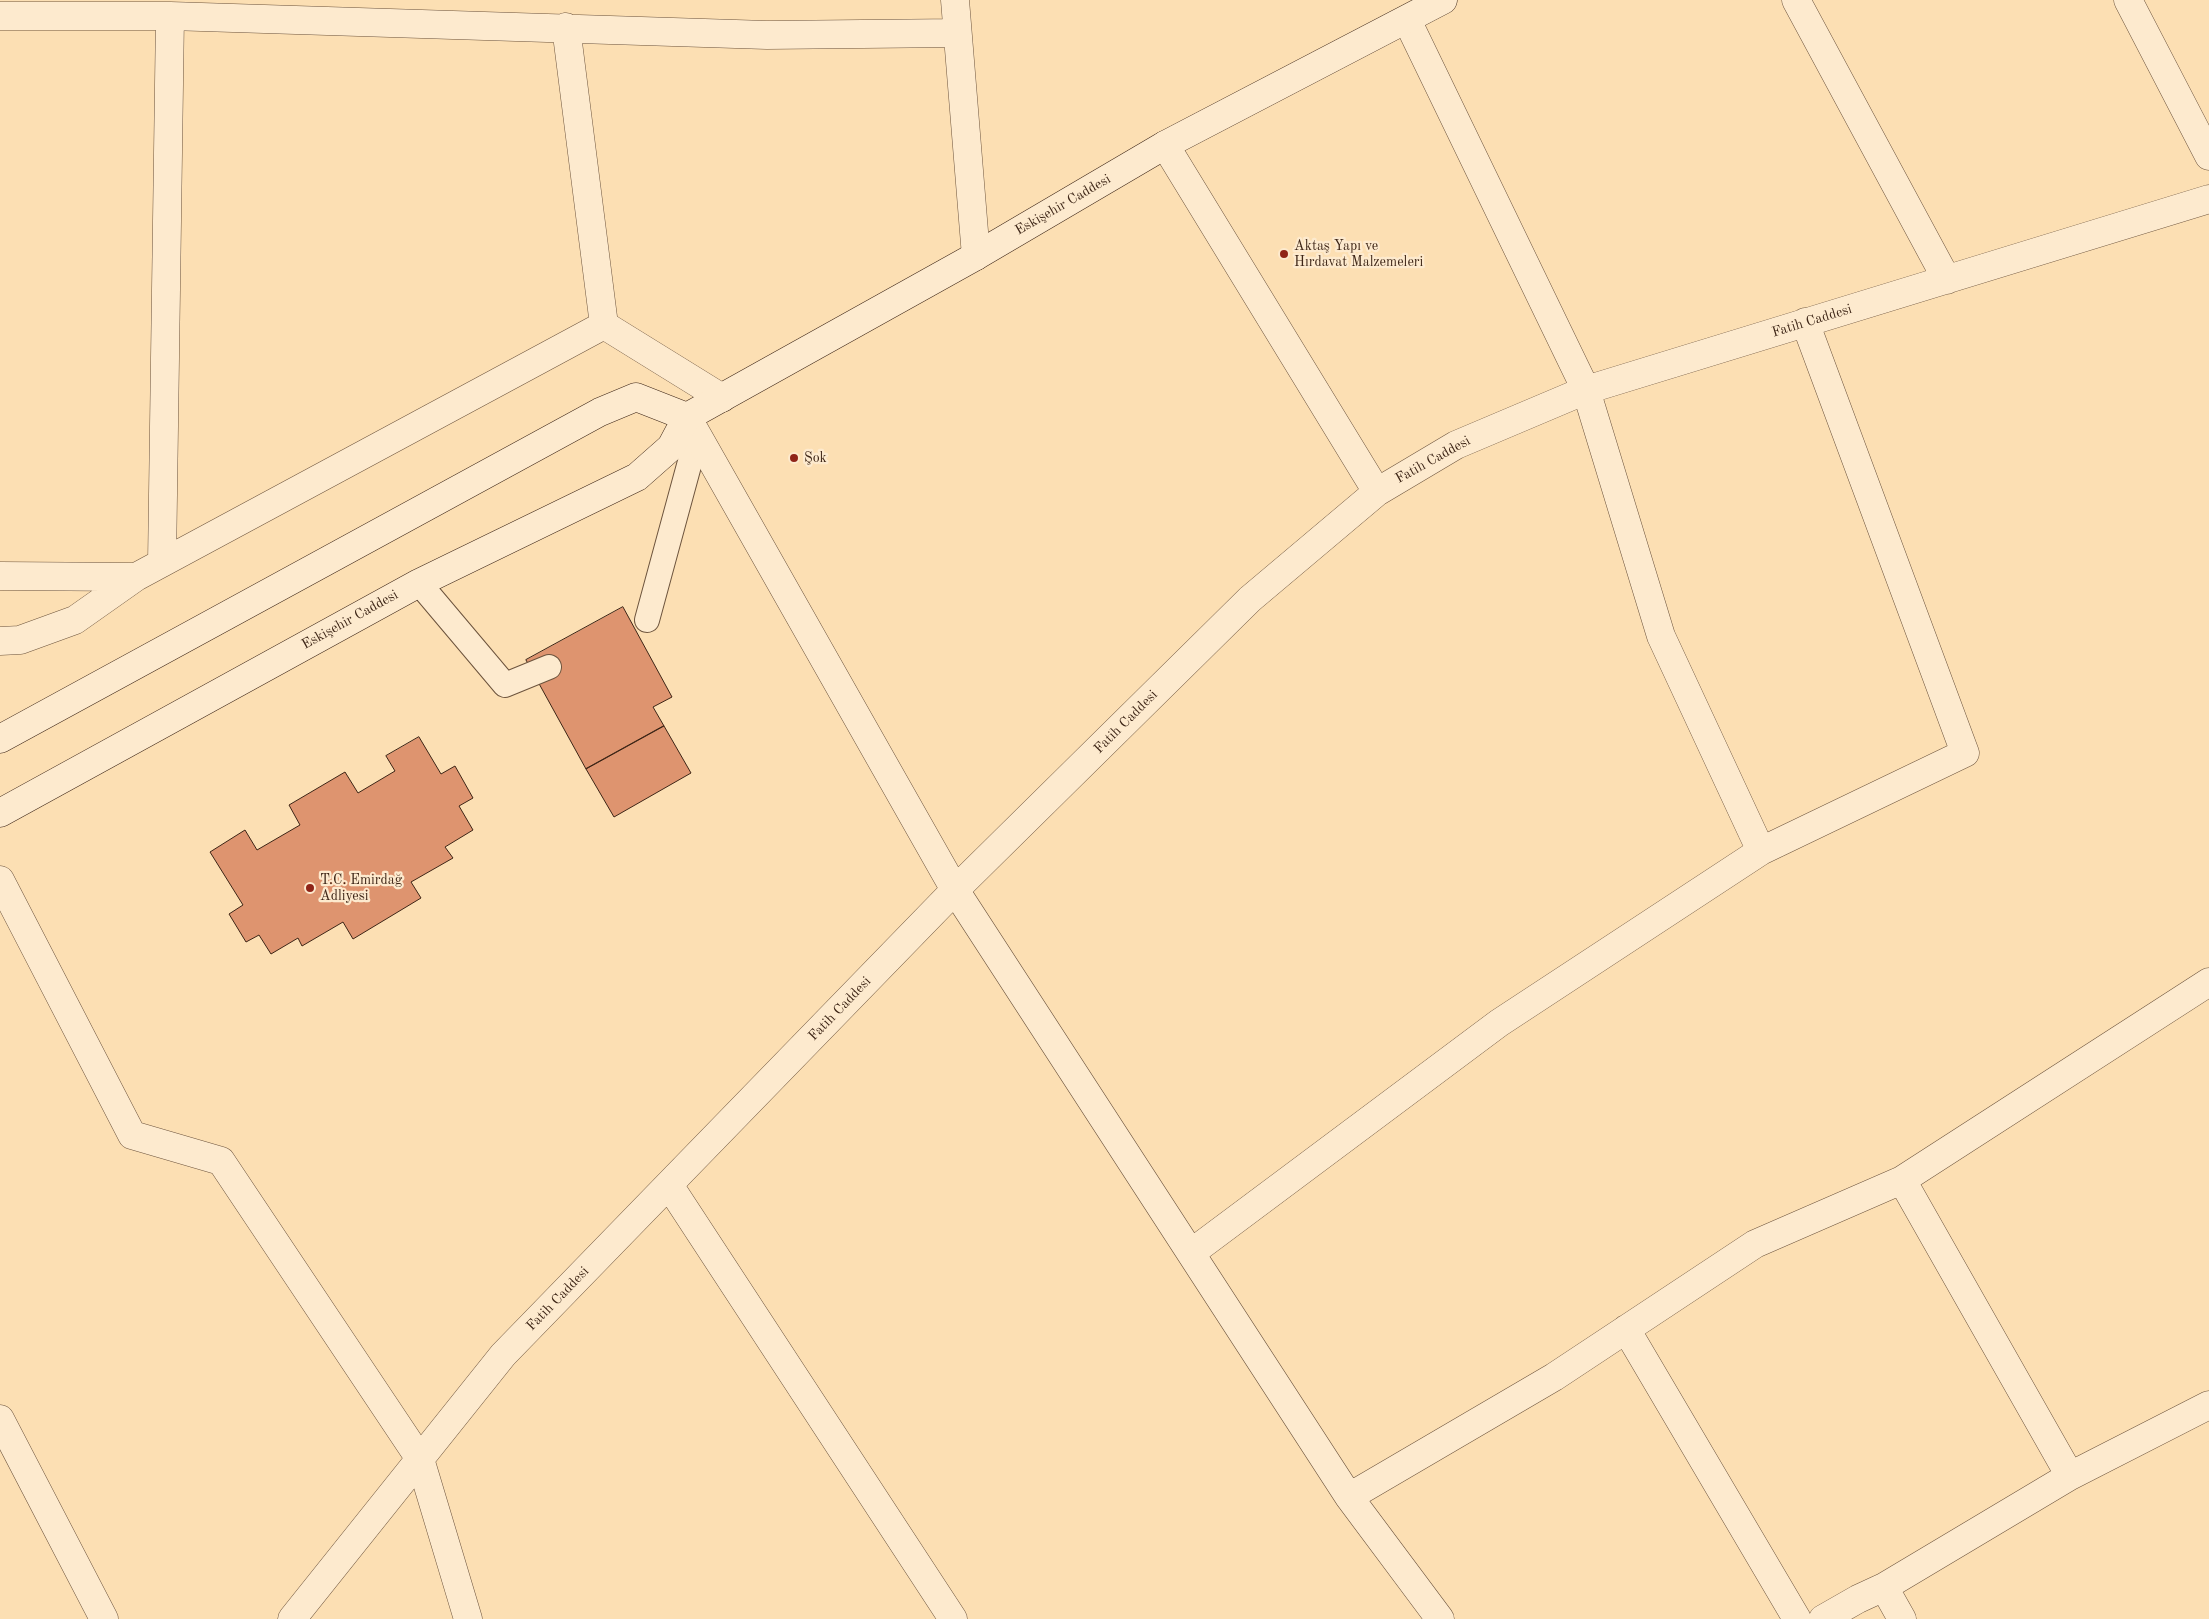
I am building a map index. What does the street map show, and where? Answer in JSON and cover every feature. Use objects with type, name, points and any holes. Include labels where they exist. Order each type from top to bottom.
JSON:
[{"type":"street","points":[[955,0],[976,256]]},
{"type":"street","name":"Eskişehir Caddesi","points":[[0,813],[419,582],[637,477],[671,447],[687,417],[976,256],[1164,145],[1443,0]]},
{"type":"street","points":[[1796,0],[1947,280]]},
{"type":"street","points":[[2128,0],[2209,156]]},
{"type":"street","points":[[0,16],[170,16],[566,27],[767,35],[957,33]]},
{"type":"street","points":[[162,563],[170,16]]},
{"type":"street","points":[[1407,20],[1586,390],[1661,636],[1760,851]]},
{"type":"street","points":[[566,27],[604,325]]},
{"type":"street","points":[[1164,145],[1376,492]]},
{"type":"street","name":"Fatih Caddesi","points":[[292,1619],[503,1356],[955,890],[1250,599],[1376,492],[1456,445],[1586,390],[2209,199]]},
{"type":"street","points":[[1191,1254],[1499,1023],[1760,851],[1965,753],[1805,322]]},
{"type":"street","points":[[0,641],[20,640],[75,620],[136,577],[604,325]]},
{"type":"street","points":[[604,325],[722,398]]},
{"type":"street","points":[[0,739],[600,412],[636,397],[687,417],[955,890],[1350,1497],[1440,1619]]},
{"type":"street","points":[[0,576],[136,577]]},
{"type":"street","points":[[0,880],[132,1135],[220,1161],[420,1459],[468,1619]]},
{"type":"street","points":[[1350,1497],[1554,1377],[1755,1244],[1902,1180],[2209,982]]},
{"type":"street","points":[[1902,1180],[2070,1476]]},
{"type":"street","points":[[669,1185],[954,1619]]},
{"type":"street","points":[[1626,1329],[1797,1619]]},
{"type":"street","points":[[1823,1619],[1884,1587],[2070,1476],[2209,1405]]},
{"type":"street","points":[[0,1419],[104,1619]]},
{"type":"street","points":[[1884,1587],[1902,1619]]},
{"type":"lane","points":[[647,620],[690,458],[687,417]]},
{"type":"lane","points":[[419,582],[505,685],[549,667]]},
{"type":"building","points":[[623,607],[672,697],[653,707],[664,726],[586,769],[526,660]]},
{"type":"building","points":[[664,726],[691,773],[614,817],[586,769]]},
{"type":"building","name":"T.C. Emirdağ Adliyesi","points":[[419,737],[441,774],[455,766],[473,798],[459,806],[473,830],[445,847],[453,858],[411,882],[421,898],[353,939],[343,922],[302,946],[298,938],[271,954],[259,935],[246,942],[229,914],[243,905],[210,852],[245,830],[257,850],[300,825],[289,805],[345,772],[358,793],[395,771],[386,756]]},
{"type":"place","name":"Aktaş Yapı ve Hırdavat Malzemeleri","points":[[1284,254]]},
{"type":"place","name":"Şok","points":[[794,458]]},
{"type":"place","name":"T.C. Emirdağ Adliyesi","points":[[310,888]]}]
